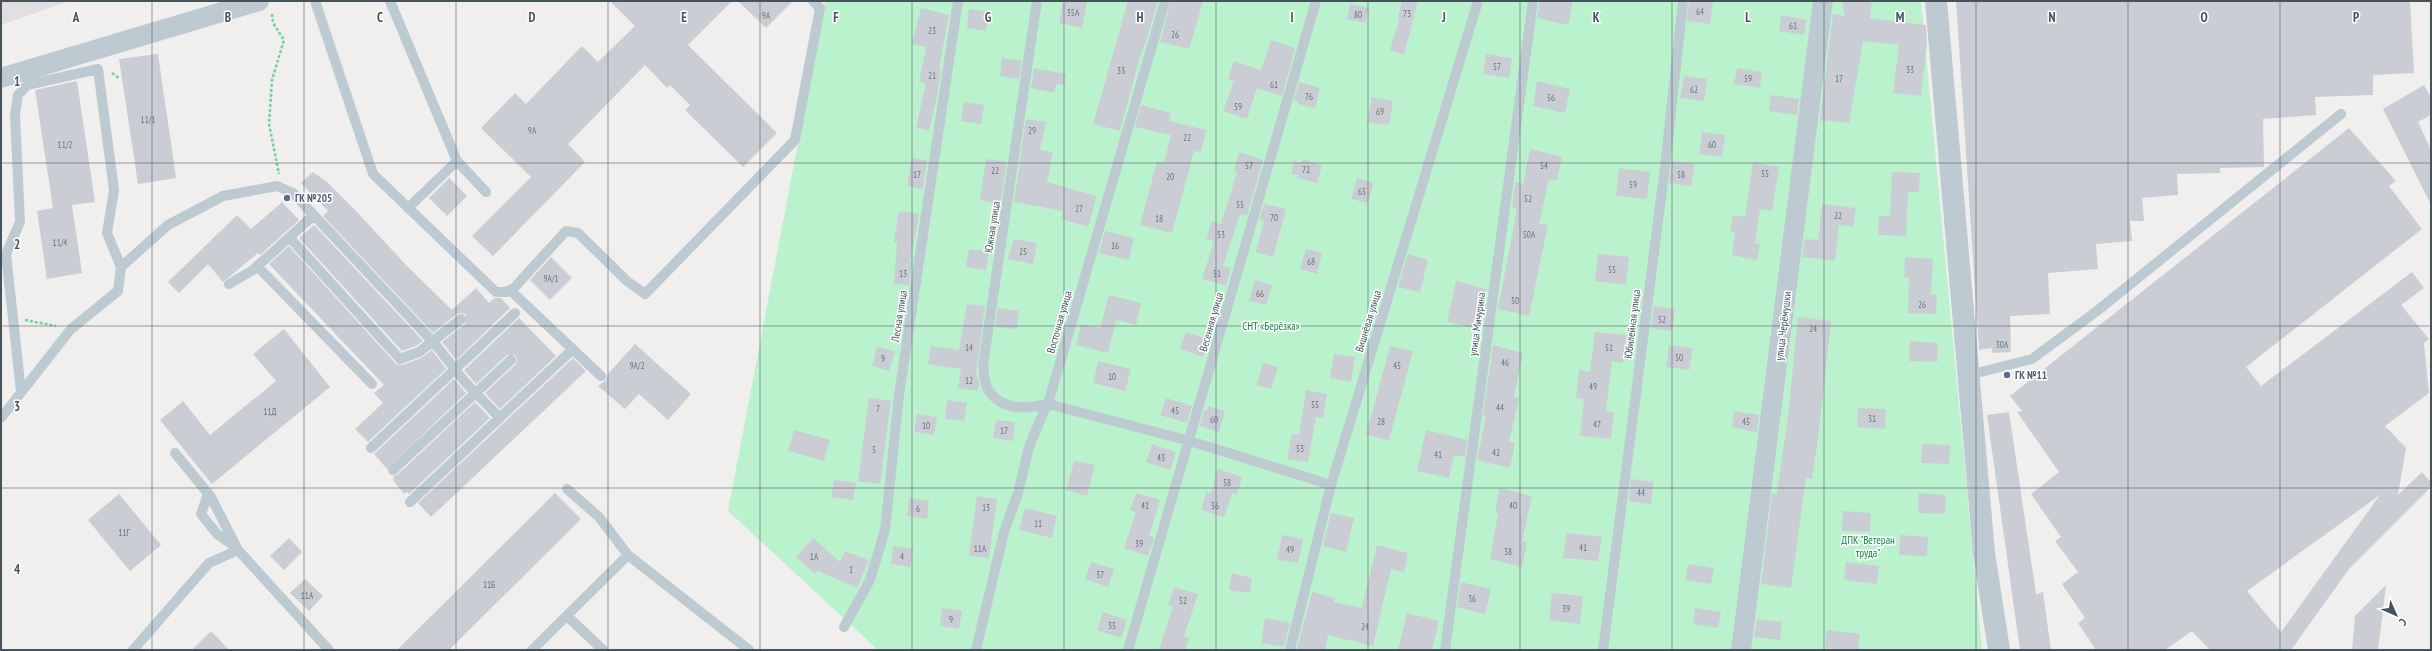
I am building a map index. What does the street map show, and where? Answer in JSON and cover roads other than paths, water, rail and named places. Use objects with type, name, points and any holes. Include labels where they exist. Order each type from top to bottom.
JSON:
[{"type":"street","name":"улица Черёмушки","points":[[1741,650],[1823,1]]},
{"type":"street","points":[[1936,1],[1984,553],[1999,650]]},
{"type":"street","points":[[1,78],[234,6],[265,5]]},
{"type":"lane","points":[[315,1],[373,174],[496,292],[510,290],[566,231],[578,233],[627,281],[645,294],[795,140],[820,8],[813,1]]},
{"type":"lane","points":[[390,1],[457,161],[486,192]]},
{"type":"lane","name":"Лесная улица","points":[[844,626],[870,580],[885,530],[899,395],[958,1]]},
{"type":"lane","name":"Южная улица","points":[[1037,1],[983,365],[987,389],[1003,404],[1025,409],[1048,404]]},
{"type":"lane","name":"Восточная улица","points":[[976,650],[1004,532],[1018,493],[1029,447],[1048,404],[1165,1]]},
{"type":"lane","name":"Весенняя улица","points":[[1128,650],[1190,441],[1316,1]]},
{"type":"lane","name":"Вишнёвая улица","points":[[1290,650],[1331,485],[1478,1]]},
{"type":"lane","name":"улица Мичурина","points":[[1444,650],[1533,1]]},
{"type":"lane","name":"Юбилейная улица","points":[[1603,650],[1665,167],[1682,1]]},
{"type":"lane","points":[[1,418],[71,329],[118,291],[120,267],[107,233],[114,190],[98,69],[27,85],[18,95],[15,115],[20,222],[6,254],[21,392]]},
{"type":"lane","points":[[1969,375],[2032,359],[2103,306],[2341,114]]},
{"type":"lane","points":[[408,208],[457,161]]},
{"type":"lane","points":[[120,267],[168,225],[223,196],[277,186],[293,193],[433,342],[476,394],[500,418]]},
{"type":"lane","points":[[229,284],[257,266],[314,215]]},
{"type":"lane","points":[[290,238],[400,359],[419,352],[460,319]]},
{"type":"lane","points":[[257,266],[372,384]]},
{"type":"lane","points":[[510,290],[601,376]]},
{"type":"lane","points":[[371,448],[454,368],[515,313]]},
{"type":"lane","points":[[410,502],[573,349]]},
{"type":"lane","points":[[393,470],[511,360]]},
{"type":"lane","points":[[1048,404],[1190,441],[1331,485]]},
{"type":"lane","points":[[175,453],[208,494],[238,549],[329,650]]},
{"type":"lane","points":[[567,488],[599,517],[628,555],[749,650]]},
{"type":"lane","points":[[208,494],[201,514],[216,534],[238,549]]},
{"type":"lane","points":[[133,650],[209,563],[238,549]]},
{"type":"lane","points":[[532,650],[628,555]]},
{"type":"lane","points":[[567,616],[603,650]]},
{"type":"place","name":"ГК №205","points":[[287,198]]},
{"type":"place","name":"ГК №11","points":[[2007,375]]},
{"type":"park label","name":"СНТ «Берёзка»","points":[[1271,326]]},
{"type":"park label","name":"ДПК \"Ветеран труда\"","points":[[1868,546]]}]
